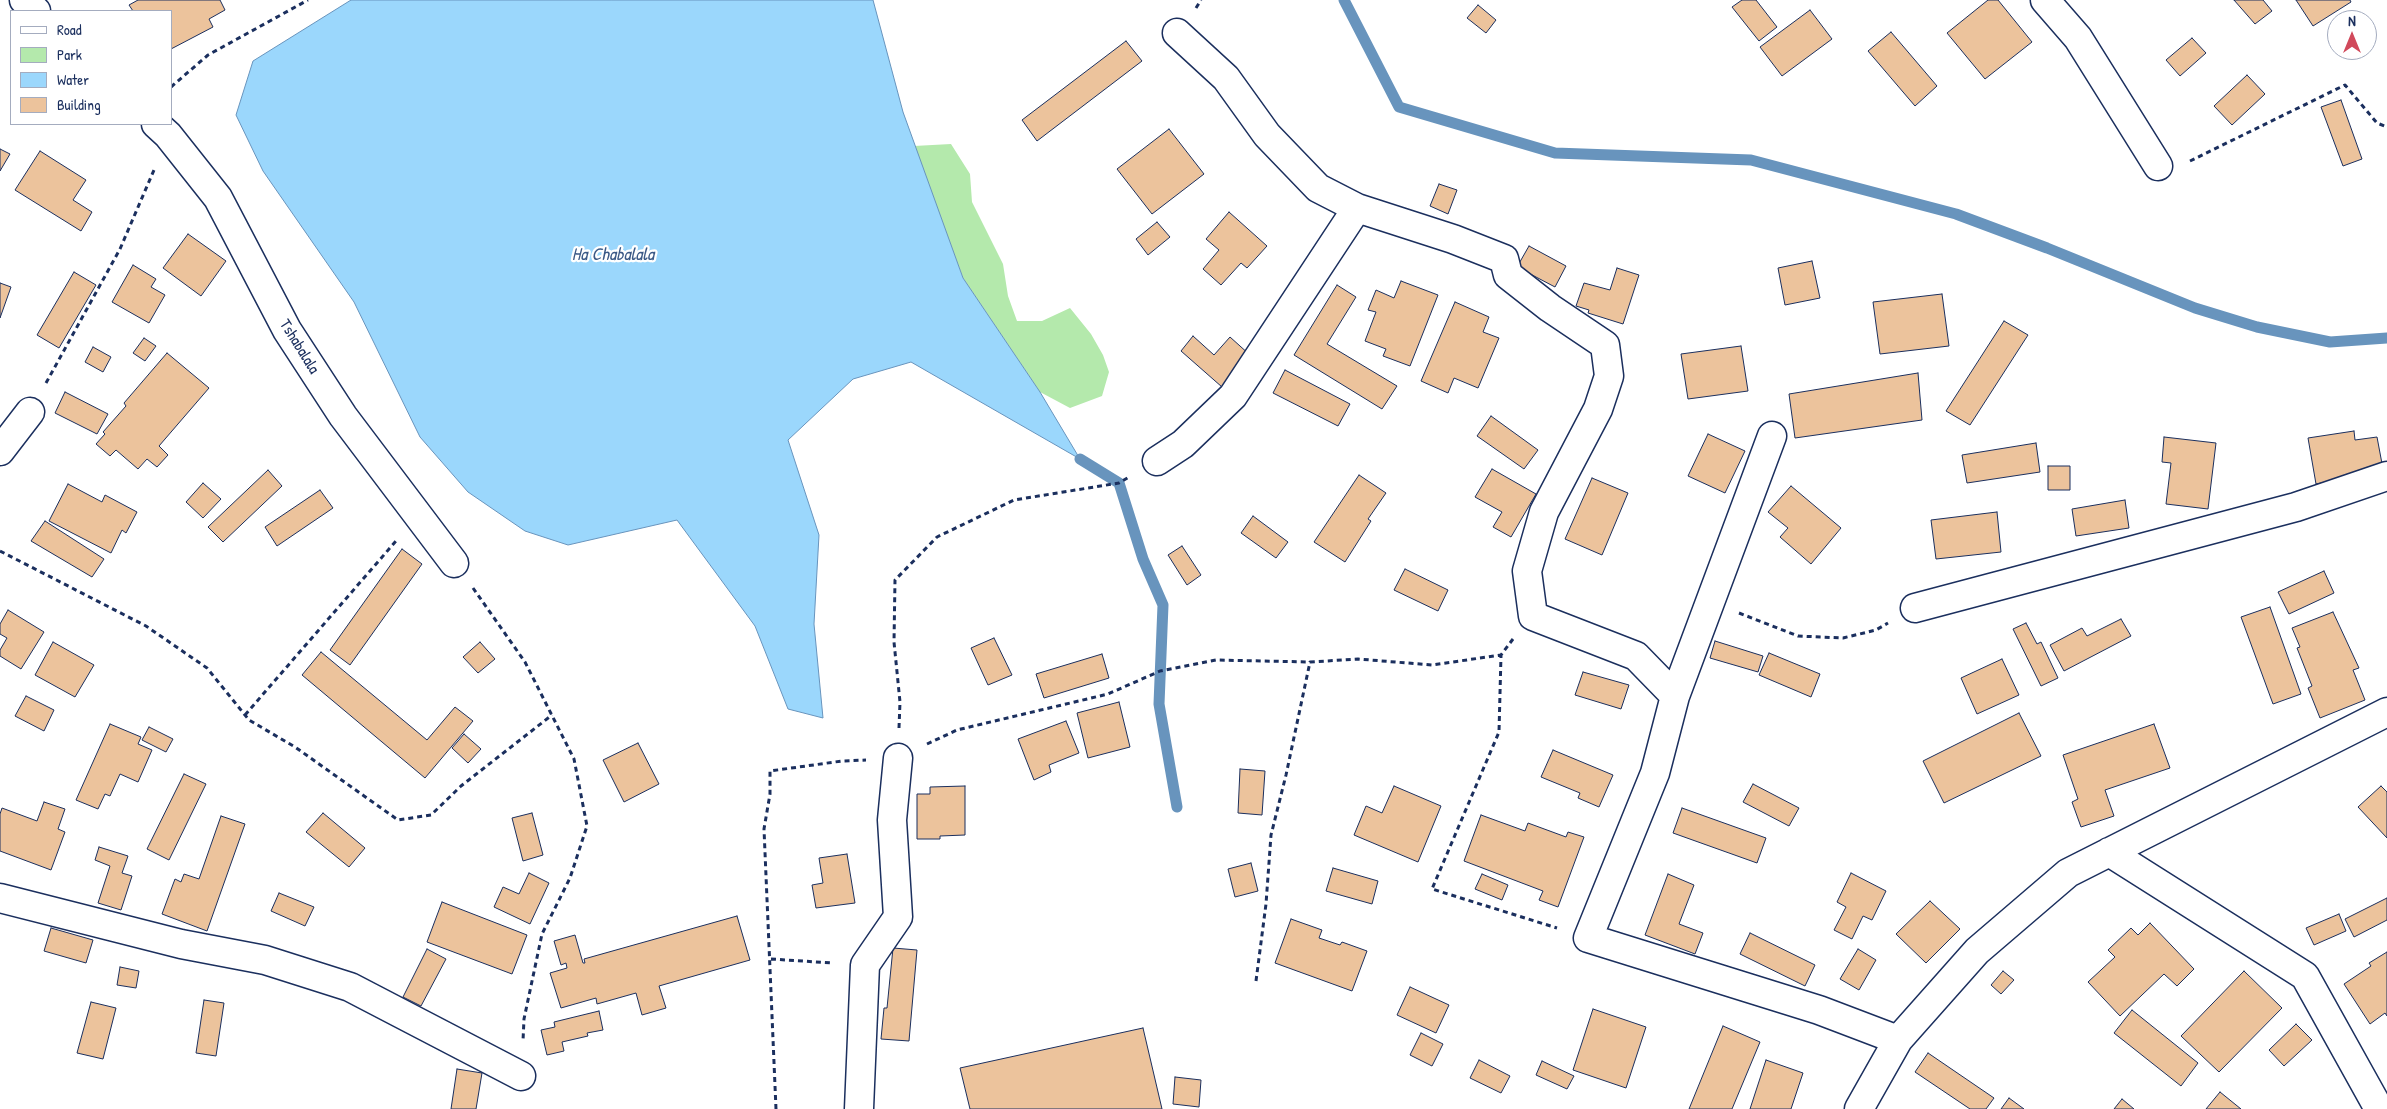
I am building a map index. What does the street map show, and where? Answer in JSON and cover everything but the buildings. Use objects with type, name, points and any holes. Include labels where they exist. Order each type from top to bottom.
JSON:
[{"type":"street","points":[[24,0],[35,10]]},
{"type":"street","points":[[2045,0],[2078,38],[2158,166]]},
{"type":"street","points":[[1177,33],[1226,78],[1267,135],[1318,188],[1357,208],[1454,239],[1504,259],[1508,275],[1550,308],[1605,345],[1609,376],[1598,409],[1544,512],[1527,572],[1533,616],[1636,656],[1675,696]]},
{"type":"street","name":"Tshabalala","points":[[162,130],[218,198],[287,330],[342,416],[454,563]]},
{"type":"street","points":[[1157,461],[1183,444],[1233,396],[1357,208]]},
{"type":"street","points":[[0,451],[30,412]]},
{"type":"street","points":[[1772,436],[1675,696],[1655,773],[1588,938],[1820,1010],[1898,1040]]},
{"type":"street","points":[[1915,608],[2296,507],[2387,476]]},
{"type":"street","points":[[1859,1109],[1898,1040],[1977,951],[2068,873],[2387,712]]},
{"type":"street","points":[[859,1109],[865,965],[898,917],[892,820],[898,758]]},
{"type":"street","points":[[2109,852],[2305,976],[2378,1109]]},
{"type":"street","points":[[0,898],[181,944],[265,960],[350,987],[521,1076]]},
{"type":"path","points":[[172,86],[208,55],[308,0]]},
{"type":"path","points":[[2158,166],[2188,162],[2345,85],[2377,124],[2387,127]]},
{"type":"path","points":[[30,412],[120,249],[162,130]]},
{"type":"path","points":[[898,758],[900,702],[894,642],[895,580],[937,538],[1014,500],[1119,483],[1157,461]]},
{"type":"path","points":[[245,715],[388,549],[420,518]]},
{"type":"path","points":[[0,551],[146,626],[207,668],[249,720],[296,747],[369,797],[398,820],[431,815],[461,786],[552,715]]},
{"type":"path","points":[[454,563],[525,662],[552,715],[574,759],[587,826],[570,878],[542,934],[524,1019],[521,1076]]},
{"type":"path","points":[[1710,603],[1798,636],[1843,638],[1876,630],[1915,608]]},
{"type":"path","points":[[1533,616],[1500,655],[1500,732],[1432,889],[1588,938]]},
{"type":"path","points":[[776,1109],[764,829],[770,794],[770,771],[842,760],[898,758],[957,730],[1108,694],[1160,671],[1216,660],[1310,662],[1358,659],[1432,664],[1500,655]]},
{"type":"path","points":[[1256,981],[1266,904],[1270,835],[1286,775],[1310,662]]},
{"type":"path","points":[[771,959],[865,965]]},
{"type":"green space","points":[[951,144],[970,174],[972,202],[1003,264],[1008,296],[1017,321],[1042,321],[1070,308],[1091,334],[1103,355],[1109,372],[1102,396],[1070,408],[1040,392],[963,278],[914,146]]},
{"type":"water","name":"Ha Chabalala","points":[[351,0],[873,0],[903,112],[963,278],[1040,392],[1080,459],[911,362],[853,379],[788,440],[819,535],[814,624],[823,718],[788,709],[755,626],[677,520],[568,545],[525,531],[468,492],[420,437],[354,302],[263,171],[236,115],[253,61]]},
{"type":"waterway","points":[[1344,0],[1399,107],[1555,153],[1751,160],[1956,214],[2047,248],[2195,308],[2257,327],[2330,342],[2387,338]]},
{"type":"waterway","points":[[1080,459],[1119,483],[1143,559],[1163,605],[1159,704],[1177,807]]}]
